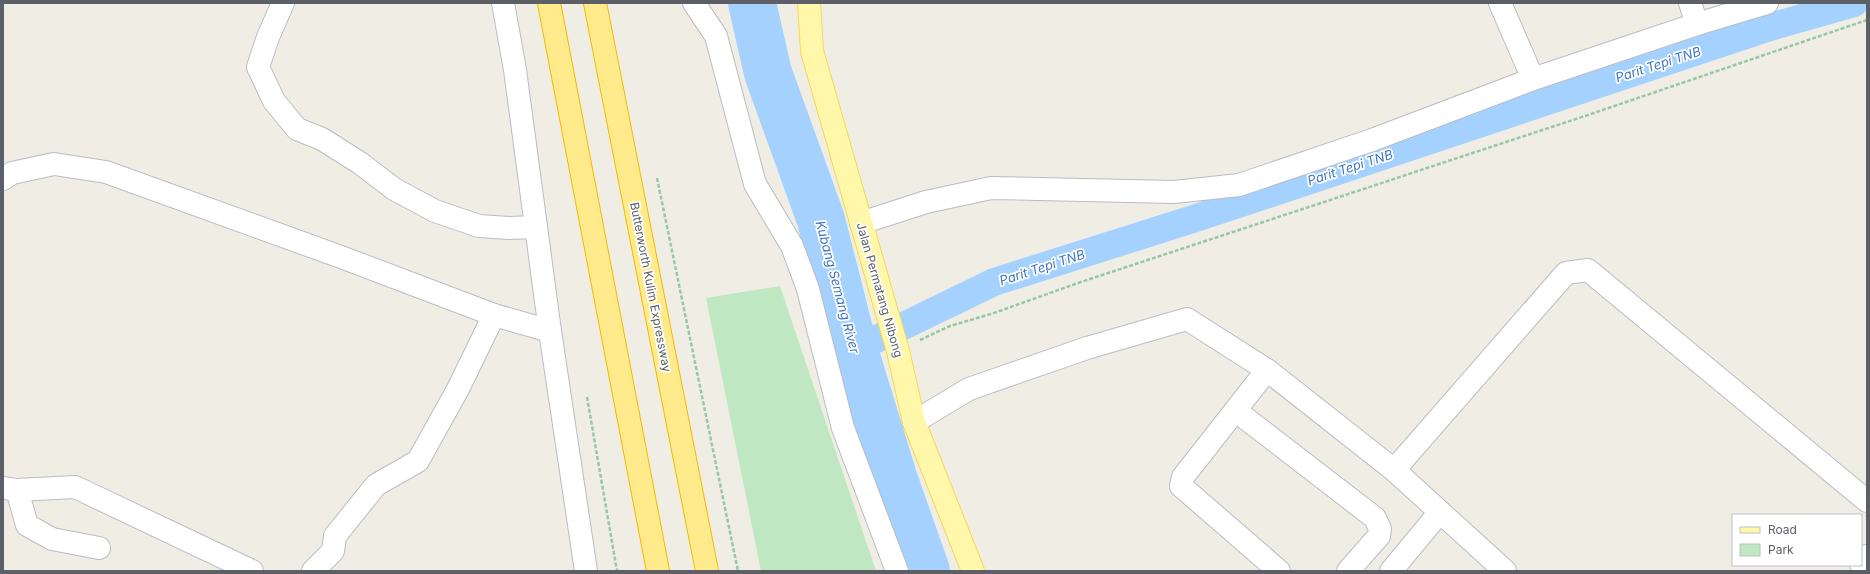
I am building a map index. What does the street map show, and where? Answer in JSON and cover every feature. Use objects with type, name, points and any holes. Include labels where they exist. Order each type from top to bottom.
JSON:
[{"type":"highway","points":[[548,3],[658,571]]},
{"type":"highway","name":"Butterworth Kulim Expressway","points":[[595,3],[707,571]]},
{"type":"main road","name":"Jalan Permatang Nibong","points":[[809,3],[812,51],[895,344],[914,422],[973,571]]},
{"type":"street","points":[[283,3],[268,37],[258,67],[274,101],[297,129],[322,139],[360,163],[394,189],[435,211],[479,226],[509,228],[536,227]]},
{"type":"street","points":[[503,3],[515,70],[550,331],[586,571]]},
{"type":"street","points":[[694,3],[716,36],[755,184],[792,246],[808,289],[843,428],[897,571]]},
{"type":"street","points":[[1500,3],[1533,79]]},
{"type":"street","points":[[1690,3],[1697,24]]},
{"type":"street","points":[[861,224],[926,202],[991,188],[1174,192],[1239,185],[1372,140],[1533,79],[1697,24],[1767,3]]},
{"type":"street","points":[[3,179],[12,174],[54,164],[106,172],[334,254],[494,315],[550,331]]},
{"type":"street","points":[[1394,470],[1566,273],[1588,270],[1867,501]]},
{"type":"street","points":[[313,571],[333,551],[335,536],[376,485],[418,461],[458,389],[494,315]]},
{"type":"street","points":[[914,422],[969,389],[1087,348],[1187,319],[1267,370],[1394,470],[1505,571]]},
{"type":"street","points":[[1267,370],[1183,477],[1181,486],[1279,571]]},
{"type":"street","points":[[1236,411],[1375,518],[1380,529],[1379,536],[1348,571]]},
{"type":"street","points":[[99,548],[52,539],[27,525],[10,489],[75,487],[252,571]]},
{"type":"street","points":[[1391,571],[1440,512]]},
{"type":"path","points":[[895,344],[994,313],[1078,283],[1585,116],[1867,20]]},
{"type":"path","points":[[656,172],[738,571]]},
{"type":"path","points":[[607,513],[617,571]]},
{"type":"green space","points":[[780,286],[876,571],[761,571],[706,298]]},
{"type":"waterway","name":"Kubang Semang River","points":[[752,3],[768,73],[821,220],[854,350],[894,480],[926,571]]},
{"type":"waterway","name":"Parit Tepi TNB","points":[[854,350],[994,282],[1193,219],[1770,27],[1854,3]]}]
